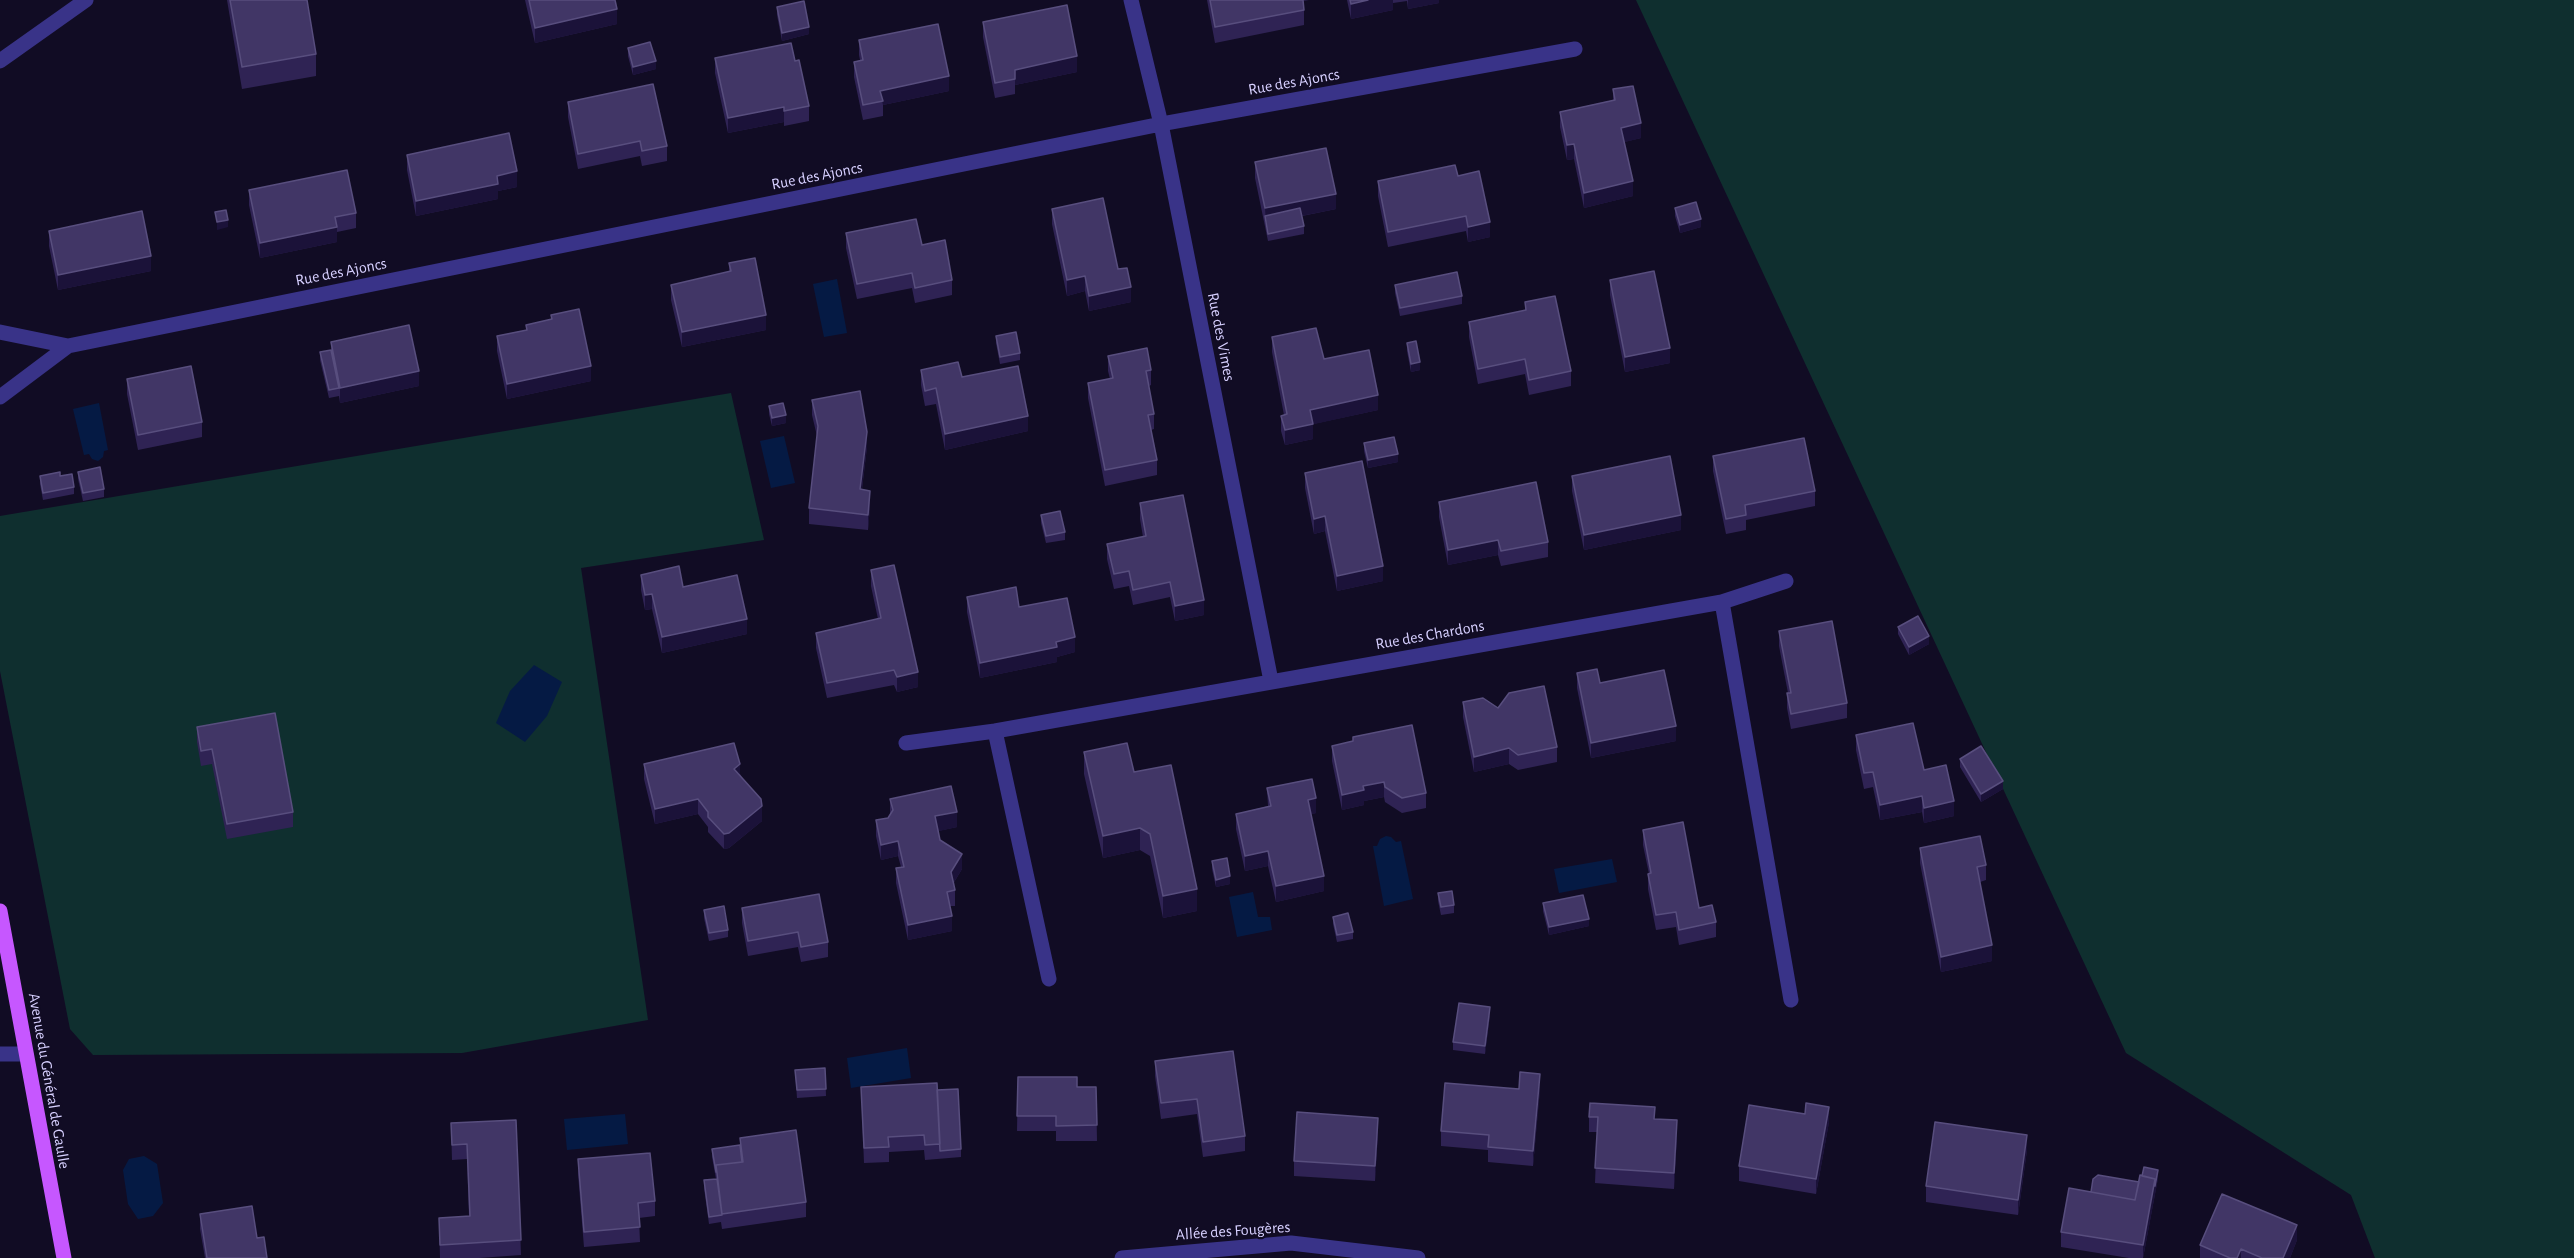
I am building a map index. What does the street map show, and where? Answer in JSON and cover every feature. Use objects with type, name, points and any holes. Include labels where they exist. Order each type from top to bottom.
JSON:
[{"type":"main road","name":"Avenue du Général de Gaulle","points":[[0,911],[64,1258]]},
{"type":"street","points":[[0,61],[86,0]]},
{"type":"street","name":"Rue des Vimes","points":[[1131,0],[1161,124],[1271,681]]},
{"type":"street","name":"Rue des Ajoncs","points":[[0,332],[68,346],[1161,124],[1575,49]]},
{"type":"street","name":"Rue des Ajoncs","points":[[0,397],[68,346]]},
{"type":"street","name":"Rue des Chardons","points":[[906,743],[995,731],[1722,602],[1786,581]]},
{"type":"street","points":[[1722,602],[1791,1000]]},
{"type":"street","points":[[995,731],[1049,979]]},
{"type":"street","points":[[0,1054],[26,1054]]},
{"type":"street","name":"Allée des Fougères","points":[[1122,1258],[1291,1243],[1418,1258]]},
{"type":"green space","points":[[1636,0],[2574,0],[2574,1258],[2375,1258],[2351,1195],[2126,1053]]},
{"type":"green space","points":[[731,393],[764,540],[581,568],[648,1020],[462,1053],[93,1055],[70,1029],[0,671],[0,516]]},
{"type":"water","points":[[837,279],[847,333],[824,337],[813,284]]},
{"type":"water","points":[[99,403],[108,450],[104,451],[103,457],[98,461],[92,459],[89,454],[84,455],[73,409]]},
{"type":"water","points":[[784,436],[795,483],[771,488],[760,441]]},
{"type":"water","points":[[534,665],[562,682],[547,716],[525,742],[496,723],[510,691]]},
{"type":"water","points":[[1386,836],[1396,842],[1401,841],[1413,899],[1384,906],[1373,846],[1377,846],[1380,839]]},
{"type":"water","points":[[1612,859],[1617,882],[1559,893],[1554,869]]},
{"type":"water","points":[[1253,892],[1258,917],[1270,917],[1272,930],[1237,937],[1229,897]]},
{"type":"water","points":[[907,1048],[911,1078],[851,1088],[847,1058]]},
{"type":"water","points":[[625,1114],[628,1144],[567,1150],[564,1119]]},
{"type":"water","points":[[144,1156],[157,1164],[163,1203],[153,1216],[138,1219],[128,1204],[123,1170],[129,1159]]},
{"type":"building","points":[[230,0],[307,0],[316,54],[242,67]]},
{"type":"building","points":[[529,0],[615,0],[617,9],[535,28]]},
{"type":"building","points":[[1210,0],[1303,0],[1304,10],[1215,27]]},
{"type":"building","points":[[1350,0],[1368,0],[1351,4]]},
{"type":"building","points":[[804,1],[809,27],[782,33],[777,7]]},
{"type":"building","points":[[1067,5],[1077,56],[1015,70],[1015,79],[995,83],[983,22]]},
{"type":"building","points":[[938,24],[949,76],[880,91],[883,101],[863,105],[854,62],[863,60],[859,40]]},
{"type":"building","points":[[650,42],[656,61],[633,67],[628,48]]},
{"type":"building","points":[[791,43],[795,61],[799,60],[809,106],[784,111],[784,107],[728,118],[715,58]]},
{"type":"building","points":[[653,84],[667,146],[642,151],[640,141],[578,154],[568,102]]},
{"type":"building","points":[[1633,86],[1641,123],[1621,128],[1633,181],[1584,193],[1574,144],[1567,145],[1560,112],[1615,100],[1613,89]]},
{"type":"building","points":[[509,133],[517,171],[497,176],[498,184],[416,201],[407,155]]},
{"type":"building","points":[[1326,148],[1336,194],[1265,208],[1255,162]]},
{"type":"building","points":[[1455,165],[1458,176],[1479,171],[1490,222],[1468,227],[1466,216],[1388,232],[1378,181]]},
{"type":"building","points":[[347,170],[356,213],[335,217],[337,227],[260,243],[249,190]]},
{"type":"building","points":[[1103,198],[1118,269],[1127,268],[1131,287],[1089,296],[1085,276],[1067,280],[1052,209]]},
{"type":"building","points":[[1696,202],[1701,219],[1680,225],[1675,208]]},
{"type":"building","points":[[1300,208],[1304,226],[1268,234],[1265,216]]},
{"type":"building","points":[[226,210],[228,220],[217,222],[215,212]]},
{"type":"building","points":[[142,211],[151,256],[58,275],[49,231]]},
{"type":"building","points":[[916,219],[922,245],[945,240],[952,280],[915,288],[912,273],[857,284],[846,233]]},
{"type":"building","points":[[755,258],[766,315],[682,332],[671,285],[731,271],[729,263]]},
{"type":"building","points":[[1654,271],[1670,348],[1625,357],[1610,280]]},
{"type":"building","points":[[1457,272],[1462,296],[1400,308],[1395,285]]},
{"type":"building","points":[[1555,296],[1571,371],[1529,380],[1525,359],[1478,369],[1469,322],[1526,310],[1525,302]]},
{"type":"building","points":[[579,309],[591,366],[507,384],[497,336],[527,330],[526,325],[552,319],[551,315]]},
{"type":"building","points":[[409,325],[419,371],[340,388],[331,342]]},
{"type":"building","points":[[1316,328],[1324,359],[1369,350],[1378,395],[1310,410],[1313,424],[1285,430],[1281,416],[1287,414],[1272,337]]},
{"type":"building","points":[[1016,332],[1020,353],[1000,357],[996,336]]},
{"type":"building","points":[[1416,341],[1420,362],[1411,364],[1407,343]]},
{"type":"building","points":[[1147,348],[1151,370],[1146,371],[1154,414],[1148,415],[1157,460],[1105,470],[1088,383],[1113,378],[1108,356]]},
{"type":"building","points":[[331,350],[339,388],[329,390],[320,352]]},
{"type":"building","points":[[958,362],[962,377],[1018,366],[1028,416],[945,434],[936,388],[925,391],[921,370]]},
{"type":"building","points":[[191,366],[202,422],[138,435],[127,379]]},
{"type":"building","points":[[860,391],[867,432],[860,489],[870,491],[868,515],[809,508],[818,426],[812,400]]},
{"type":"building","points":[[783,403],[786,415],[772,418],[769,406]]},
{"type":"building","points":[[1394,437],[1398,454],[1368,460],[1364,443]]},
{"type":"building","points":[[1804,438],[1815,491],[1745,505],[1746,515],[1726,519],[1713,456]]},
{"type":"building","points":[[1670,456],[1681,515],[1584,535],[1572,476]]},
{"type":"building","points":[[1362,461],[1383,566],[1337,576],[1325,516],[1314,519],[1305,473]]},
{"type":"building","points":[[100,467],[104,489],[83,493],[78,472]]},
{"type":"building","points":[[60,472],[60,476],[72,474],[74,487],[43,493],[40,476]]},
{"type":"building","points":[[1536,482],[1548,542],[1501,551],[1498,540],[1448,550],[1439,502]]},
{"type":"building","points":[[1183,495],[1204,600],[1175,606],[1170,582],[1133,590],[1129,571],[1114,574],[1107,544],[1146,536],[1140,503]]},
{"type":"building","points":[[1060,511],[1065,532],[1046,536],[1041,515]]},
{"type":"building","points":[[894,565],[918,672],[897,677],[894,670],[827,683],[816,633],[881,618],[871,570]]},
{"type":"building","points":[[679,566],[683,587],[737,575],[747,619],[662,637],[652,594],[645,595],[641,575]]},
{"type":"building","points":[[1016,587],[1019,607],[1067,598],[1075,637],[1056,642],[1057,647],[980,663],[967,597]]},
{"type":"building","points":[[1918,616],[1929,636],[1909,647],[1898,627]]},
{"type":"building","points":[[1832,621],[1847,703],[1791,714],[1787,693],[1791,693],[1779,631]]},
{"type":"building","points":[[1597,669],[1600,683],[1664,670],[1676,726],[1591,743],[1577,673]]},
{"type":"building","points":[[1544,686],[1557,747],[1518,755],[1509,748],[1474,757],[1463,702],[1483,698],[1498,708],[1509,693]]},
{"type":"building","points":[[275,713],[293,812],[227,824],[212,749],[201,751],[197,727]]},
{"type":"building","points":[[1913,723],[1924,770],[1946,765],[1954,801],[1924,808],[1922,796],[1880,805],[1873,772],[1864,773],[1856,735]]},
{"type":"building","points":[[1412,725],[1426,793],[1402,798],[1385,787],[1384,782],[1363,786],[1364,790],[1342,795],[1332,746],[1353,741],[1353,737]]},
{"type":"building","points":[[734,743],[740,764],[734,769],[761,799],[762,806],[729,833],[724,834],[708,817],[708,812],[698,799],[655,809],[644,764]]},
{"type":"building","points":[[1127,743],[1134,772],[1171,765],[1197,889],[1163,896],[1150,834],[1140,828],[1103,836],[1084,752]]},
{"type":"building","points":[[1981,746],[2003,781],[1981,794],[1960,759]]},
{"type":"building","points":[[1312,779],[1316,798],[1308,800],[1324,876],[1276,886],[1268,851],[1245,856],[1236,814],[1271,806],[1267,788]]},
{"type":"building","points":[[951,786],[957,812],[935,816],[940,840],[962,854],[951,872],[955,890],[947,892],[952,916],[908,925],[896,868],[904,867],[898,841],[881,845],[876,820],[888,818],[893,810],[890,799]]},
{"type":"building","points":[[1683,822],[1699,908],[1712,905],[1716,922],[1679,930],[1676,912],[1656,915],[1643,830]]},
{"type":"building","points":[[1980,836],[1986,865],[1977,867],[1992,945],[1941,957],[1920,848]]},
{"type":"building","points":[[1227,858],[1230,876],[1216,880],[1212,861]]},
{"type":"building","points":[[1452,891],[1454,905],[1441,907],[1438,893]]},
{"type":"building","points":[[819,894],[828,942],[801,947],[798,932],[748,941],[742,908]]},
{"type":"building","points":[[1583,895],[1589,919],[1549,927],[1543,903]]},
{"type":"building","points":[[724,906],[728,930],[709,933],[704,910]]},
{"type":"building","points":[[1348,913],[1353,932],[1337,935],[1333,917]]},
{"type":"building","points":[[1459,1003],[1490,1007],[1485,1046],[1453,1042]]},
{"type":"building","points":[[1233,1051],[1245,1136],[1203,1142],[1197,1099],[1161,1103],[1155,1061]]},
{"type":"building","points":[[825,1068],[826,1089],[797,1090],[795,1070]]},
{"type":"building","points":[[1520,1072],[1540,1074],[1533,1151],[1488,1147],[1489,1135],[1441,1131],[1445,1083],[1519,1089]]},
{"type":"building","points":[[1018,1077],[1077,1077],[1077,1087],[1096,1087],[1097,1125],[1056,1126],[1056,1116],[1017,1116]]},
{"type":"building","points":[[937,1083],[940,1144],[925,1145],[924,1135],[888,1137],[889,1147],[864,1148],[861,1087]]},
{"type":"building","points":[[958,1089],[961,1149],[940,1151],[937,1090]]},
{"type":"building","points":[[1590,1103],[1655,1107],[1654,1119],[1677,1120],[1674,1173],[1595,1168],[1598,1117],[1589,1117]]},
{"type":"building","points":[[1806,1103],[1829,1107],[1816,1179],[1739,1166],[1749,1105],[1805,1114]]},
{"type":"building","points":[[1297,1112],[1378,1118],[1375,1166],[1294,1161]]},
{"type":"building","points":[[516,1120],[521,1240],[440,1245],[439,1218],[470,1216],[467,1144],[452,1145],[451,1123]]},
{"type":"building","points":[[1935,1122],[2027,1135],[2018,1200],[1926,1186]]},
{"type":"building","points":[[796,1130],[806,1202],[722,1214],[716,1165],[743,1162],[740,1138]]},
{"type":"building","points":[[740,1145],[742,1162],[716,1165],[716,1172],[712,1149]]},
{"type":"building","points":[[650,1153],[655,1201],[638,1203],[640,1227],[584,1232],[578,1159]]},
{"type":"building","points":[[2144,1167],[2158,1170],[2155,1186],[2155,1179],[2142,1176]]},
{"type":"building","points":[[2098,1175],[2139,1182],[2135,1200],[2091,1192],[2093,1179]]},
{"type":"building","points":[[2140,1175],[2155,1179],[2143,1245],[2061,1232],[2069,1188],[2135,1200]]},
{"type":"building","points":[[717,1179],[722,1215],[709,1217],[704,1180]]},
{"type":"building","points":[[2222,1194],[2297,1225],[2283,1258],[2262,1258],[2241,1249],[2237,1258],[2230,1258],[2200,1245]]},
{"type":"building","points":[[252,1206],[257,1238],[264,1237],[267,1258],[207,1258],[200,1214]]}]
